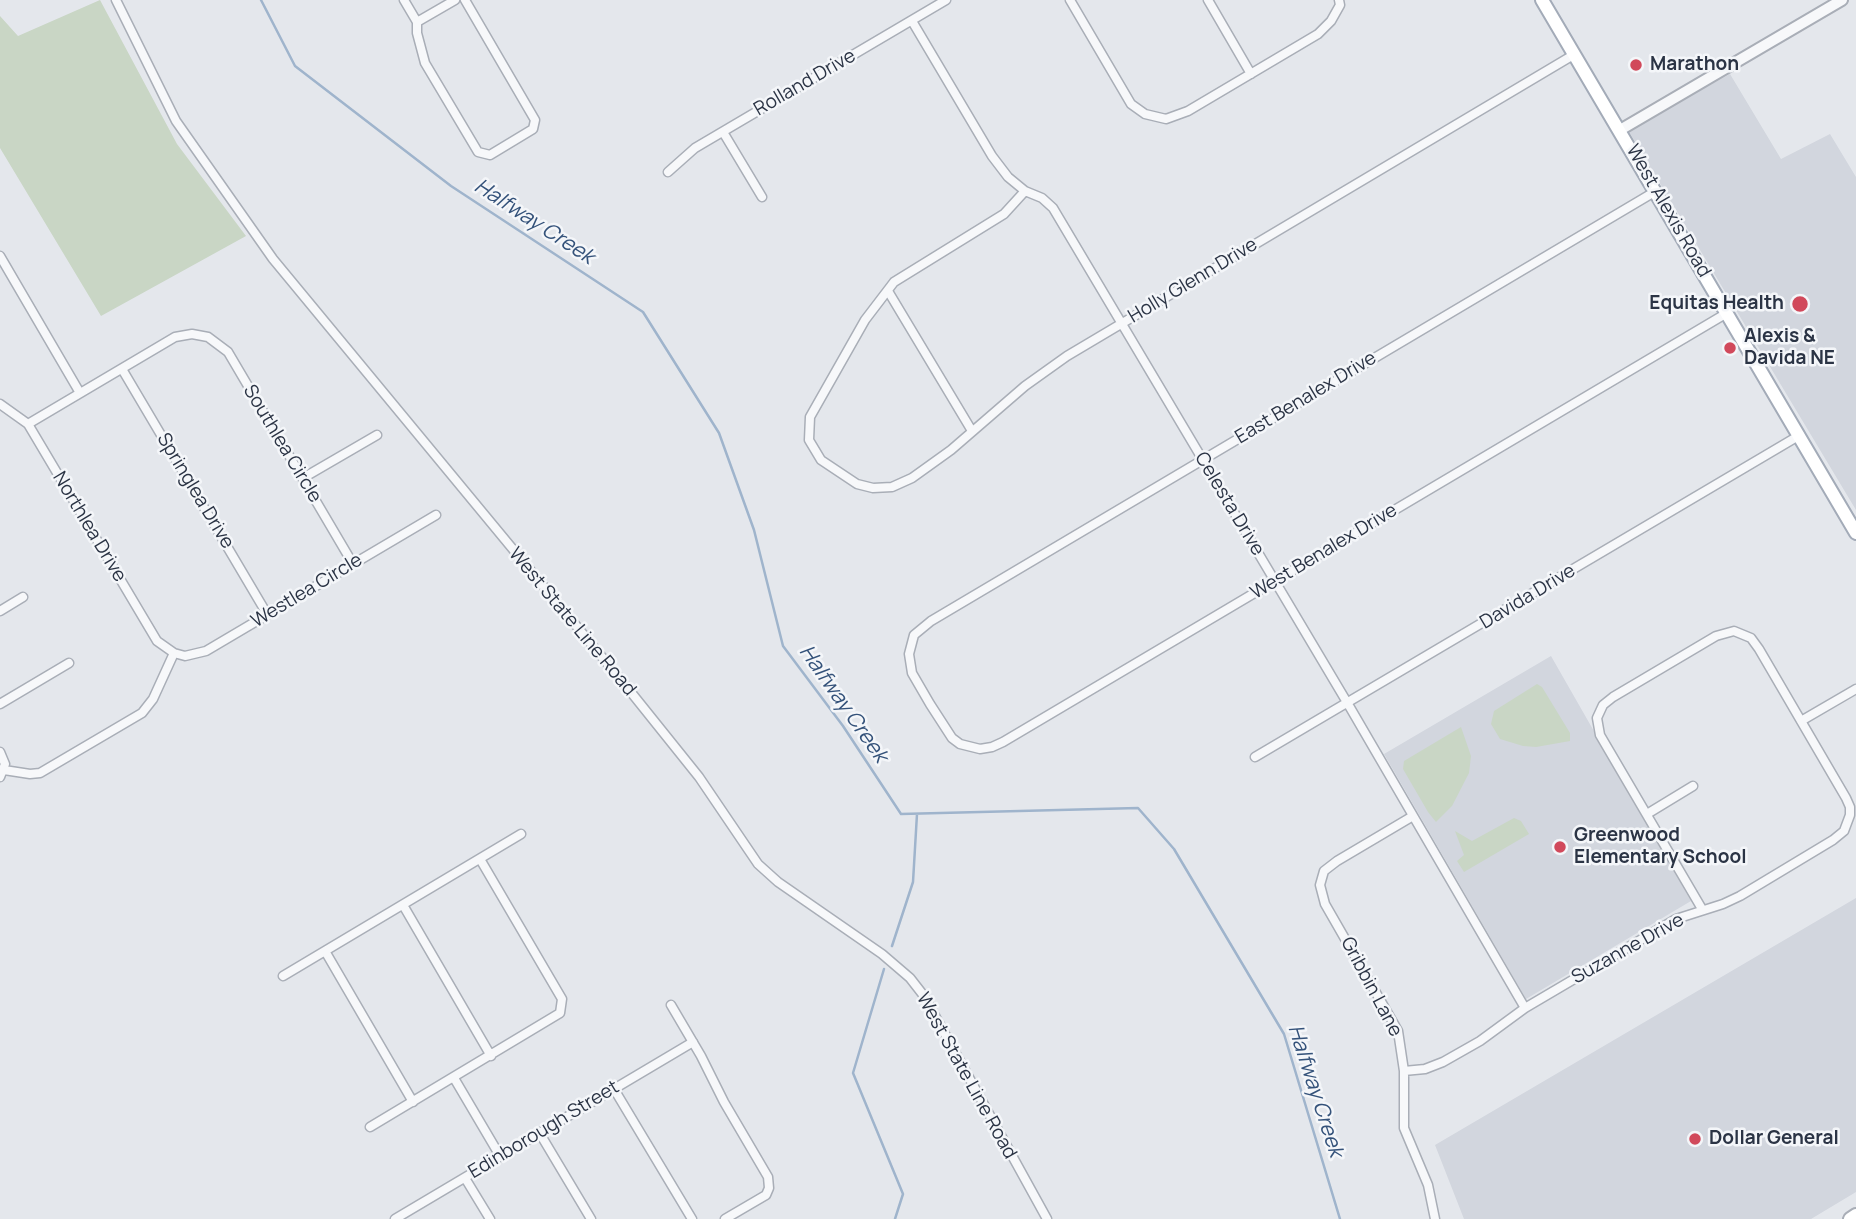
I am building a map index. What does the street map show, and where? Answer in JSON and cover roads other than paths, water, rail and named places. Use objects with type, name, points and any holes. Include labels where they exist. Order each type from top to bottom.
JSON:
[{"type":"main road","name":"West Alexis Road","points":[[1542,0],[1856,533]]},
{"type":"main road","points":[[1850,1219],[1856,1215]]},
{"type":"street","name":"West State Line Road","points":[[116,0],[183,132],[273,259],[699,777],[758,864],[778,882],[882,954],[910,978],[923,996],[1047,1219]]},
{"type":"street","points":[[404,0],[417,22],[422,51],[431,72],[478,152],[490,155],[533,129],[536,120],[465,0]]},
{"type":"street","points":[[417,22],[454,0]]},
{"type":"street","name":"Rolland Drive","points":[[668,172],[695,148],[946,0]]},
{"type":"street","points":[[1070,0],[1131,104],[1145,114],[1157,118],[1176,117],[1326,28],[1339,3]]},
{"type":"street","points":[[1208,0],[1251,74]]},
{"type":"street","points":[[1620,130],[1842,0]]},
{"type":"street","name":"Celesta Drive","points":[[912,21],[992,156],[1008,177],[1053,208],[1525,1008]]},
{"type":"street","name":"Holly Glenn Drive","points":[[888,290],[865,320],[810,417],[809,440],[821,460],[858,484],[873,488],[892,487],[912,478],[1048,368],[1575,54]]},
{"type":"street","points":[[723,132],[762,197]]},
{"type":"street","points":[[972,431],[888,290],[906,273],[1004,214],[1025,191]]},
{"type":"street","name":"East Benalex Drive","points":[[930,704],[910,665],[911,644],[914,635],[922,628],[1656,191]]},
{"type":"street","points":[[0,256],[80,393]]},
{"type":"street","name":"West Benalex Drive","points":[[930,704],[952,738],[960,744],[971,748],[992,747],[1727,313]]},
{"type":"street","name":"Southlea Circle","points":[[122,369],[176,337],[201,335],[216,341],[228,352],[353,564]]},
{"type":"street","points":[[28,424],[122,369]]},
{"type":"street","name":"Springlea Drive","points":[[122,369],[267,614]]},
{"type":"street","name":"Northlea Drive","points":[[0,404],[28,424],[149,629],[158,641],[174,653]]},
{"type":"street","points":[[303,478],[377,435]]},
{"type":"street","name":"Davida Drive","points":[[1255,757],[1800,435]]},
{"type":"street","name":"Westlea Circle","points":[[174,653],[185,656],[206,651],[436,515]]},
{"type":"street","points":[[0,611],[23,597]]},
{"type":"street","points":[[1703,909],[1600,735],[1597,718],[1603,705],[1716,636],[1734,631],[1751,638],[1801,721],[1856,689]]},
{"type":"street","points":[[0,752],[5,764],[2,773],[40,773],[142,713],[153,699],[174,653]]},
{"type":"street","points":[[0,704],[69,663]]},
{"type":"street","name":"Suzanne Drive","points":[[1404,1072],[1425,1069],[1443,1062],[1479,1041],[1525,1008],[1676,919],[1740,896],[1844,831],[1849,823],[1850,807],[1801,721]]},
{"type":"street","points":[[1647,814],[1693,786]]},
{"type":"street","name":"Gribbin Lane","points":[[1412,816],[1336,861],[1324,871],[1321,895],[1398,1031],[1404,1072],[1404,1128],[1428,1185],[1435,1219]]},
{"type":"street","points":[[283,976],[521,834]]},
{"type":"street","points":[[370,1127],[560,1013],[562,999],[480,859]]},
{"type":"street","points":[[403,905],[491,1056]]},
{"type":"street","points":[[325,951],[413,1102]]},
{"type":"street","points":[[671,1005],[763,1168],[769,1188],[766,1195],[725,1219]]},
{"type":"street","name":"Edinborough Street","points":[[395,1219],[693,1042]]},
{"type":"street","points":[[454,1078],[500,1156]]},
{"type":"street","points":[[614,1089],[692,1219]]},
{"type":"street","points":[[540,1132],[591,1219]]},
{"type":"street","points":[[465,1178],[490,1219]]},
{"type":"waterway","name":"Halfway Creek","points":[[261,0],[295,66],[451,186],[643,312],[719,433],[754,530],[783,646],[843,726],[901,814],[1138,808],[1174,849],[1284,1034],[1340,1219]]},
{"type":"waterway","points":[[892,946],[913,882],[917,814]]},
{"type":"waterway","points":[[884,969],[853,1073],[903,1194],[895,1219]]},
{"type":"place","name":"Marathon","points":[[1636,65]]},
{"type":"place","name":"Equitas Health","points":[[1800,304]]},
{"type":"place","name":"Alexis & Davida NE","points":[[1730,348]]},
{"type":"place","name":"Greenwood Elementary School","points":[[1560,847]]},
{"type":"place","name":"Dollar General","points":[[1695,1139]]}]
